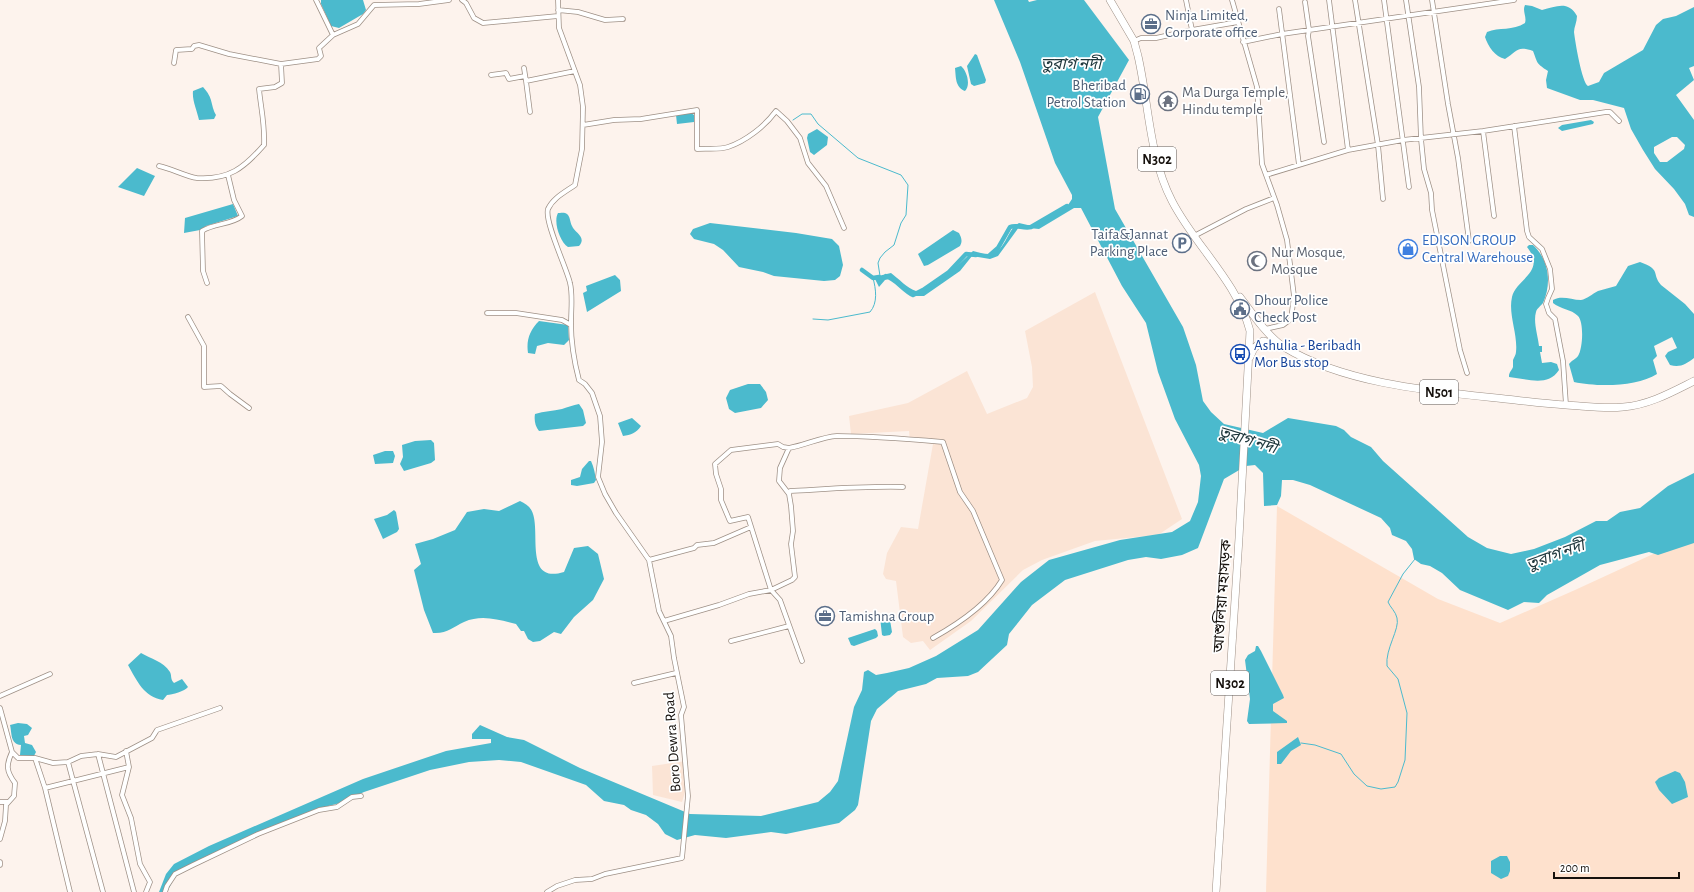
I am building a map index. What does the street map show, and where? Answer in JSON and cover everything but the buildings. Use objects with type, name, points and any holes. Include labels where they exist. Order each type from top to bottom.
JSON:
[{"type":"highway","name":"N302","points":[[1110,0],[1134,41],[1143,76],[1159,166],[1165,186],[1172,201],[1194,236],[1220,272]]},
{"type":"highway","name":"N501","points":[[1220,272],[1228,279],[1265,329],[1283,346],[1310,360],[1338,370],[1410,388],[1603,408],[1640,404],[1694,381]]},
{"type":"highway","name":"আশুলিয়া মহাসড়ক","points":[[1216,892],[1243,474],[1250,331],[1247,319],[1240,303],[1220,272]]},
{"type":"highway","points":[[1248,361],[1254,348],[1264,341],[1283,346]]},
{"type":"street","points":[[316,0],[333,35]]},
{"type":"street","points":[[174,63],[176,50],[192,49],[194,46],[199,45],[229,54],[281,64],[318,59],[321,56],[319,48],[333,35],[358,24],[374,5],[449,0]]},
{"type":"street","points":[[462,0],[466,3],[474,18],[483,23],[558,16]]},
{"type":"street","name":"Boro Dewra Road","points":[[547,892],[557,886],[575,880],[592,879],[605,874],[682,858],[687,812],[688,779],[681,715],[684,707],[676,673],[671,636],[659,611],[649,560],[616,514],[598,477],[602,442],[600,416],[592,393],[585,384],[579,380],[573,360],[571,283],[556,244],[548,210],[556,198],[575,185],[582,149],[583,107],[580,85],[561,34],[558,16],[558,0]]},
{"type":"street","points":[[1186,0],[1192,30]]},
{"type":"street","points":[[1232,0],[1257,87],[1262,164],[1274,198],[1286,240],[1293,289],[1293,312],[1290,322],[1276,328],[1265,329]]},
{"type":"street","points":[[1330,0],[1332,27],[1348,150]]},
{"type":"street","points":[[1355,0],[1378,145],[1383,199]]},
{"type":"street","points":[[1384,0],[1409,187]]},
{"type":"street","points":[[1406,0],[1419,87],[1424,169],[1431,193],[1444,273],[1460,350],[1467,373]]},
{"type":"street","points":[[1432,0],[1454,134],[1469,241]]},
{"type":"street","points":[[1243,42],[1282,34],[1514,0]]},
{"type":"street","points":[[1304,2],[1324,142]]},
{"type":"street","points":[[1279,8],[1299,165]]},
{"type":"street","points":[[558,10],[578,12],[605,20],[623,19]]},
{"type":"street","points":[[1134,41],[1141,38],[1156,38],[1238,22]]},
{"type":"street","points":[[159,166],[196,178],[228,175],[244,166],[264,145],[265,126],[260,105],[259,89],[275,87],[282,83],[281,64]]},
{"type":"street","points":[[524,68],[530,112]]},
{"type":"street","points":[[491,75],[506,73],[509,79],[525,79],[575,71]]},
{"type":"street","points":[[583,125],[614,120],[641,119],[697,110],[697,149],[728,147],[765,126],[776,111],[787,121],[800,138],[808,163],[826,186],[844,228]]},
{"type":"street","points":[[1266,175],[1348,150],[1403,140],[1483,131],[1606,112],[1610,112],[1619,121]]},
{"type":"street","points":[[1514,126],[1527,231],[1529,237],[1542,249],[1550,269],[1552,289],[1546,304],[1549,313],[1555,318],[1563,361],[1566,405]]},
{"type":"street","points":[[1483,131],[1494,216]]},
{"type":"street","points":[[207,283],[203,271],[202,231],[208,227],[238,219],[242,216],[234,200],[228,175]]},
{"type":"street","points":[[1194,236],[1246,209],[1274,198]]},
{"type":"street","points":[[487,313],[516,313],[562,320],[571,325]]},
{"type":"street","points":[[188,317],[204,346],[204,387],[221,386],[234,398],[250,408]]},
{"type":"street","points":[[802,661],[789,626],[786,613],[780,600],[771,590],[748,517],[730,521],[722,500],[715,464],[727,452],[736,448],[778,444],[790,448],[822,438],[838,436],[864,436],[942,442],[960,492],[973,511],[1002,580],[984,601],[969,614],[934,638]]},
{"type":"street","points":[[664,621],[719,605],[749,594],[771,590],[795,577],[791,544],[793,531],[789,494],[779,481],[780,468],[790,448]]},
{"type":"street","points":[[789,494],[790,491],[858,486],[903,487]]},
{"type":"street","points":[[649,560],[694,548],[697,545],[714,543],[719,539],[738,534],[751,527]]},
{"type":"street","points":[[731,641],[789,626]]},
{"type":"street","points":[[634,683],[676,673]]},
{"type":"street","points":[[0,696],[50,674]]},
{"type":"street","points":[[0,708],[12,752],[18,758],[35,758],[53,763],[68,762],[81,756],[98,754],[116,757],[152,738],[157,730],[220,708]]},
{"type":"street","points":[[126,751],[129,767],[122,795],[131,818],[140,864],[150,882],[146,892]]},
{"type":"street","points":[[0,840],[5,821],[6,805],[14,796],[15,783],[9,775],[7,761],[12,752]]},
{"type":"street","points":[[98,754],[134,892]]},
{"type":"street","points":[[35,758],[45,788],[70,892]]},
{"type":"street","points":[[68,762],[103,892]]},
{"type":"street","points":[[45,788],[103,775],[129,767]]},
{"type":"street","points":[[165,892],[175,874],[258,834],[319,810],[337,806],[352,797],[361,796]]},
{"type":"street","points":[[0,802],[9,802]]},
{"type":"shaded area","points":[[1095,292],[1182,519],[1158,535],[1095,541],[1042,560],[1023,570],[971,621],[930,650],[923,641],[911,643],[903,637],[896,581],[886,579],[883,574],[887,553],[901,527],[918,529],[933,444],[910,441],[909,431],[851,434],[849,416],[908,403],[967,371],[987,414],[1027,398],[1033,387],[1032,367],[1025,331]]},
{"type":"shaded area","points":[[1277,506],[1438,599],[1500,623],[1664,549],[1694,540],[1694,892],[1266,892]]},
{"type":"shaded area","points":[[686,761],[686,789],[682,802],[653,795],[652,766]]},
{"type":"water","points":[[321,0],[363,0],[366,10],[363,14],[339,28],[331,26],[321,4]]},
{"type":"water","name":"তুরাগ নদী","points":[[994,0],[1028,0],[1029,2],[1037,0],[1084,0],[1129,60],[1098,117],[1115,209],[1183,327],[1196,365],[1203,401],[1211,412],[1224,424],[1263,433],[1288,418],[1336,426],[1344,430],[1351,437],[1371,447],[1383,461],[1468,537],[1487,548],[1511,554],[1534,549],[1565,537],[1596,521],[1607,521],[1620,512],[1640,508],[1668,486],[1694,473],[1694,543],[1658,555],[1649,552],[1600,565],[1547,595],[1539,603],[1524,602],[1508,610],[1460,590],[1442,573],[1430,566],[1421,564],[1414,559],[1412,549],[1406,541],[1392,535],[1390,528],[1381,518],[1310,485],[1293,480],[1282,480],[1281,496],[1277,505],[1264,506],[1263,473],[1255,465],[1246,466],[1224,479],[1198,548],[1182,555],[1161,559],[1146,557],[1128,560],[1065,580],[1032,605],[1009,634],[1007,645],[978,672],[968,676],[937,678],[926,684],[898,691],[877,709],[871,721],[858,805],[855,810],[839,823],[786,834],[771,832],[726,838],[695,835],[677,840],[665,834],[658,824],[646,815],[631,810],[624,805],[604,801],[586,785],[521,762],[499,760],[469,762],[430,770],[364,792],[340,803],[313,810],[178,871],[167,892],[159,892],[166,874],[174,864],[209,846],[363,779],[446,751],[491,743],[491,739],[472,739],[472,734],[480,725],[507,737],[524,740],[580,768],[690,814],[761,816],[818,802],[830,792],[838,781],[854,707],[862,690],[864,672],[868,670],[876,675],[887,673],[909,668],[936,656],[978,630],[1021,582],[1049,560],[1120,540],[1172,532],[1190,521],[1198,502],[1201,476],[1199,465],[1175,419],[1158,372],[1146,323],[1122,286],[1081,208],[1074,208],[1039,229],[1019,227],[998,256],[990,259],[972,256],[960,271],[924,296],[916,296],[893,278],[885,280],[879,287],[874,277],[891,273],[910,288],[916,291],[922,291],[946,276],[973,251],[987,254],[995,253],[1003,246],[1011,231],[1019,223],[1032,226],[1038,224],[1068,205],[1072,199],[1072,195],[1055,163],[1020,62]]},
{"type":"water","points":[[1525,5],[1532,6],[1542,10],[1557,6],[1566,6],[1573,11],[1577,16],[1574,32],[1577,52],[1583,78],[1588,86],[1599,82],[1604,73],[1643,50],[1656,25],[1663,19],[1676,16],[1694,7],[1694,66],[1689,68],[1694,80],[1676,95],[1694,120],[1694,217],[1689,215],[1685,204],[1674,189],[1655,169],[1631,129],[1624,108],[1593,100],[1580,100],[1547,88],[1546,80],[1548,71],[1538,63],[1533,51],[1520,49],[1505,59],[1501,58],[1492,51],[1485,37],[1487,32],[1516,27],[1525,23]],"holes":[[[1672,137],[1677,137],[1685,145],[1684,149],[1667,162],[1660,162],[1654,153],[1654,147]]]},
{"type":"water","points":[[975,54],[977,55],[986,80],[985,83],[974,86],[971,84],[967,66]]},
{"type":"water","points":[[961,66],[968,78],[968,85],[965,91],[959,87],[956,78],[955,68]]},
{"type":"water","points":[[203,87],[210,98],[216,115],[214,119],[199,120],[194,102],[193,91]]},
{"type":"water","points":[[691,113],[694,115],[694,122],[677,124],[676,115]]},
{"type":"water","points":[[1591,120],[1594,122],[1593,124],[1562,131],[1558,128],[1562,125]]},
{"type":"water","points":[[817,129],[828,137],[827,145],[814,155],[810,152],[807,138],[808,134]]},
{"type":"water","points":[[137,168],[155,176],[144,196],[118,187]]},
{"type":"water","points":[[233,204],[238,216],[206,226],[200,230],[184,233],[185,218]]},
{"type":"water","points":[[558,213],[565,213],[568,215],[573,228],[580,235],[582,240],[579,246],[568,247],[562,241],[558,232],[556,221]]},
{"type":"water","points":[[710,223],[796,233],[832,239],[839,246],[843,265],[840,276],[835,280],[824,281],[774,276],[739,267],[723,250],[714,244],[694,239],[690,234],[693,229]]},
{"type":"water","points":[[953,230],[959,233],[962,241],[960,246],[924,266],[918,254]]},
{"type":"water","points":[[1529,245],[1533,245],[1543,258],[1546,265],[1548,280],[1546,295],[1535,316],[1539,346],[1542,346],[1542,352],[1540,352],[1542,363],[1551,362],[1557,364],[1559,370],[1549,379],[1537,381],[1509,377],[1516,352],[1516,338],[1511,310],[1512,297],[1519,285],[1532,269],[1534,263],[1527,247]]},
{"type":"water","points":[[1640,262],[1651,267],[1661,285],[1685,304],[1694,314],[1694,358],[1683,365],[1670,365],[1665,356],[1668,352],[1677,348],[1672,337],[1654,346],[1657,356],[1653,360],[1657,374],[1649,378],[1628,384],[1617,385],[1594,385],[1574,382],[1569,364],[1580,352],[1582,335],[1580,319],[1572,312],[1553,303],[1553,300],[1563,298],[1581,300],[1598,291],[1616,286],[1628,266]]},
{"type":"water","points":[[615,275],[620,280],[621,291],[587,312],[583,293],[587,291],[586,286]]},
{"type":"water","points":[[539,321],[568,325],[569,340],[564,345],[548,343],[537,346],[535,354],[528,353],[529,336]]},
{"type":"water","points":[[748,384],[760,384],[766,392],[768,400],[761,408],[735,413],[729,409],[726,398],[730,390]]},
{"type":"water","points":[[579,404],[583,410],[586,423],[583,426],[539,431],[535,423],[535,414]]},
{"type":"water","points":[[632,418],[641,426],[633,433],[623,436],[618,423]]},
{"type":"water","points":[[431,440],[434,443],[435,460],[431,463],[404,471],[400,464],[403,457],[402,445],[415,441]]},
{"type":"water","points":[[385,451],[393,451],[395,456],[393,463],[375,464],[373,455]]},
{"type":"water","points":[[589,461],[591,461],[594,470],[596,480],[594,483],[577,486],[571,485],[571,480],[580,477],[582,469]]},
{"type":"water","points":[[520,501],[531,509],[533,514],[535,523],[536,555],[539,564],[544,571],[552,574],[564,572],[574,548],[588,546],[598,554],[604,579],[593,600],[574,617],[561,634],[554,632],[540,641],[533,642],[528,639],[524,631],[521,631],[516,624],[490,618],[477,618],[464,622],[446,631],[433,633],[424,610],[414,570],[421,564],[415,544],[433,539],[455,530],[467,512],[484,509],[499,511]]},
{"type":"water","points":[[394,510],[396,512],[399,529],[397,532],[383,539],[374,519],[387,515]]},
{"type":"water","points":[[889,614],[892,632],[890,635],[884,636],[882,635],[880,617]]},
{"type":"water","points":[[875,629],[878,636],[876,638],[854,646],[851,645],[848,638]]},
{"type":"water","points":[[1256,646],[1258,646],[1261,651],[1284,698],[1273,704],[1273,711],[1287,721],[1287,723],[1249,724],[1247,721],[1250,699],[1245,660],[1248,655],[1255,651]]},
{"type":"water","points":[[141,653],[164,665],[170,672],[174,683],[182,679],[188,687],[184,690],[167,695],[163,700],[151,696],[142,687],[128,665]]},
{"type":"water","points":[[18,723],[27,724],[32,728],[28,735],[24,736],[25,743],[32,745],[36,752],[34,756],[20,755],[21,745],[15,743],[13,740],[10,725]]},
{"type":"water","points":[[1298,737],[1301,745],[1291,751],[1281,764],[1277,764],[1277,752]]},
{"type":"water","points":[[1675,771],[1680,773],[1685,782],[1688,797],[1672,804],[1659,790],[1655,782],[1659,778]]},
{"type":"water","points":[[1500,856],[1507,856],[1510,862],[1510,871],[1508,876],[1501,879],[1491,873],[1491,861]]},
{"type":"waterway","points":[[793,120],[802,114],[811,114],[818,124],[858,158],[901,175],[908,185],[906,215],[901,223],[894,245],[880,258],[878,263],[880,276]]},
{"type":"waterway","points":[[990,255],[998,248],[1010,227],[1031,227],[1067,206]]},
{"type":"waterway","points":[[886,276],[913,295],[949,272],[966,254],[976,255]]},
{"type":"waterway","points":[[862,270],[873,278],[879,277]]},
{"type":"waterway","points":[[813,319],[828,320],[870,312],[873,308],[875,300],[873,278]]},
{"type":"waterway","points":[[1301,743],[1315,745],[1341,754],[1354,774],[1367,786],[1381,789],[1395,787],[1405,760],[1407,713],[1398,679],[1387,666],[1388,653],[1397,623],[1397,618],[1388,602],[1403,574],[1415,559]]},
{"type":"place","name":"Ninja Limited, Corporate office","points":[[1151,24]]},
{"type":"place","name":"Bheribad Petrol Station","points":[[1140,94]]},
{"type":"place","name":"Ma Durga Temple, Hindu temple","points":[[1168,101]]},
{"type":"place","name":"Taifa&Jannat Parking Place","points":[[1182,243]]},
{"type":"place","name":"EDISON GROUP Central Warehouse","points":[[1408,249]]},
{"type":"place","name":"Nur Mosque, Mosque","points":[[1257,261]]},
{"type":"place","name":"Dhour Police Check Post","points":[[1240,309]]},
{"type":"place","name":"Ashulia - Beribadh Mor Bus stop","points":[[1240,354]]},
{"type":"place","name":"Tamishna Group","points":[[825,616]]}]
